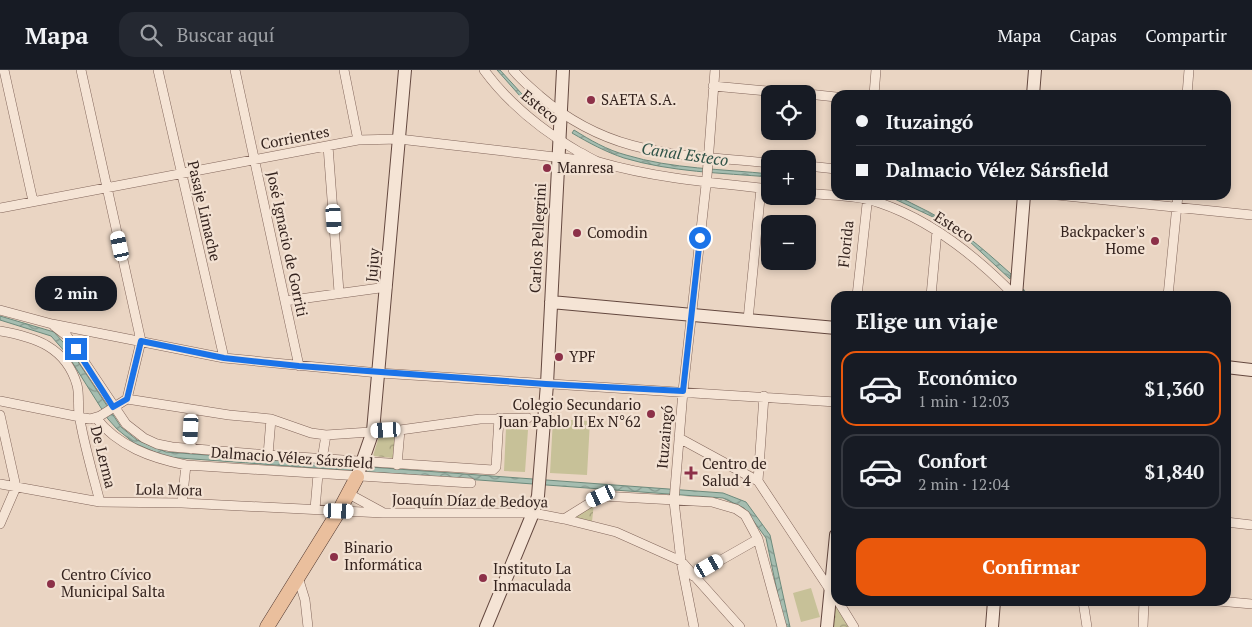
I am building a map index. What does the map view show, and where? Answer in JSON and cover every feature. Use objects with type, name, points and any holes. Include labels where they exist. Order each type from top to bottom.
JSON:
[{"type":"main road","name":"Jujuy","points":[[357,477],[364,462],[373,431],[405,70]]},
{"type":"main road","name":"Carlos Pellegrini","points":[[486,627],[533,514],[538,496],[551,302],[563,70]]},
{"type":"main road","points":[[1033,90],[1035,70]]},
{"type":"main road","points":[[1015,291],[1024,200]]},
{"type":"main road","points":[[551,302],[831,328]]},
{"type":"main road","points":[[1231,368],[1252,370]]},
{"type":"main road","points":[[267,627],[339,511],[357,477]]},
{"type":"main road","points":[[827,627],[833,606]]},
{"type":"main road","points":[[992,627],[994,606]]},
{"type":"street","points":[[4,70],[33,201]]},
{"type":"street","points":[[80,70],[141,341],[127,399]]},
{"type":"street","name":"Pasaje Limache","points":[[158,70],[224,358]]},
{"type":"street","name":"José Ignacio de Gorriti","points":[[235,70],[299,366]]},
{"type":"street","points":[[344,70],[358,140]]},
{"type":"street","name":"Esteco","points":[[484,70],[509,100],[560,141]]},
{"type":"street","name":"Esteco","points":[[512,70],[560,112]]},
{"type":"street","name":"Ituzaingó","points":[[694,627],[682,562],[674,501],[683,391],[709,160],[714,70]]},
{"type":"street","points":[[874,90],[876,70]]},
{"type":"street","points":[[1187,90],[1189,70]]},
{"type":"street","points":[[713,86],[761,90]]},
{"type":"street","points":[[816,95],[831,96]]},
{"type":"street","points":[[560,112],[590,131],[616,142],[709,160],[761,163]]},
{"type":"street","name":"Corrientes","points":[[0,208],[358,140],[399,139],[559,157],[598,162],[648,173],[707,179],[761,188]]},
{"type":"street","name":"Corrientes","points":[[560,141],[598,162]]},
{"type":"street","points":[[328,146],[339,292]]},
{"type":"street","points":[[816,167],[831,168]]},
{"type":"street","points":[[816,194],[831,195]]},
{"type":"street","name":"Florida","points":[[858,291],[867,200]]},
{"type":"street","name":"Esteco","points":[[873,200],[937,231],[959,244],[990,270],[1010,291]]},
{"type":"street","points":[[1107,200],[1252,215]]},
{"type":"street","points":[[1169,291],[1178,200]]},
{"type":"street","points":[[748,320],[764,205]]},
{"type":"street","points":[[931,291],[937,231]]},
{"type":"street","points":[[285,301],[387,286]]},
{"type":"street","points":[[0,310],[52,324],[224,358],[379,373],[831,402]]},
{"type":"street","name":"Dalmacio Vélez Sársfield","points":[[52,324],[67,336],[126,424],[144,438],[172,447],[322,460],[493,470],[496,467],[499,418]]},
{"type":"street","name":"De Lerma","points":[[0,330],[30,336],[41,341],[59,355],[77,386],[79,418],[100,502]]},
{"type":"street","points":[[758,481],[764,396]]},
{"type":"street","points":[[0,401],[79,418],[98,417],[127,399],[192,410],[271,419],[311,433],[326,435],[400,430],[499,418],[528,418]]},
{"type":"street","points":[[190,449],[192,410]]},
{"type":"street","points":[[0,415],[16,487],[0,524]]},
{"type":"street","name":"Dalmacio Vélez Sársfield","points":[[98,417],[110,433],[138,451],[153,457],[186,464],[357,477],[471,483]]},
{"type":"street","points":[[268,456],[271,419]]},
{"type":"street","points":[[397,464],[400,430]]},
{"type":"street","points":[[322,460],[326,435]]},
{"type":"street","points":[[679,438],[758,481],[831,591]]},
{"type":"street","points":[[182,503],[186,464]]},
{"type":"street","points":[[315,509],[318,474]]},
{"type":"street","name":"Lola Mora","points":[[0,484],[100,502],[182,503],[339,511]]},
{"type":"street","points":[[349,494],[383,513]]},
{"type":"street","points":[[564,519],[601,496],[712,502],[736,509],[745,516],[758,539],[782,627]]},
{"type":"street","name":"Joaquín Díaz de Bedoya","points":[[339,511],[533,514],[564,519],[616,532],[682,562]]},
{"type":"street","points":[[1231,522],[1252,524]]},
{"type":"street","points":[[693,576],[758,539]]},
{"type":"street","points":[[682,562],[740,627]]},
{"type":"street","points":[[298,577],[305,600],[308,627]]},
{"type":"street","points":[[1231,602],[1252,604]]},
{"type":"street","points":[[841,606],[854,627]]},
{"type":"street","points":[[1084,606],[1087,627]]},
{"type":"street","points":[[1143,627],[1144,606]]},
{"type":"green space","points":[[553,419],[590,421],[587,475],[550,473]]},
{"type":"green space","points":[[506,428],[528,430],[525,472],[504,471]]},
{"type":"green space","points":[[395,432],[393,458],[373,456],[380,433]]},
{"type":"green space","points":[[594,503],[592,522],[570,518]]},
{"type":"green space","points":[[811,588],[820,617],[801,622],[793,593]]},
{"type":"green space","points":[[835,606],[836,606],[849,627],[832,627]]},
{"type":"water","points":[[497,70],[500,70],[522,94],[553,118],[553,122],[520,96]]},
{"type":"water","points":[[574,130],[612,150],[643,160],[679,166],[761,173],[761,176],[697,171],[642,163],[611,153],[572,133]]},
{"type":"water","points":[[897,200],[904,200],[954,227],[1011,274],[1010,279],[968,240],[933,217]]},
{"type":"water","points":[[0,316],[54,332],[71,351],[121,427],[137,440],[166,452],[723,493],[746,502],[770,535],[790,627],[786,627],[782,615],[766,538],[744,508],[723,498],[166,457],[134,443],[117,429],[108,419],[67,354],[51,336],[0,320]]},
{"type":"place","name":"SAETA S.A.","points":[[591,100]]},
{"type":"place","name":"Manresa","points":[[547,168]]},
{"type":"place","name":"Comodin","points":[[577,233]]},
{"type":"place","name":"Backpacker's Home","points":[[1155,241]]},
{"type":"place","name":"YPF","points":[[559,357]]},
{"type":"place","name":"Colegio Secundario Juan Pablo II Ex N°62","points":[[651,414]]},
{"type":"place","name":"Centro de Salud 4","points":[[691,473]]},
{"type":"place","name":"Binario Informática","points":[[334,557]]},
{"type":"place","name":"Instituto La Inmaculada","points":[[483,578]]},
{"type":"place","name":"Centro Cívico Municipal Salta","points":[[51,584]]},
{"type":"route","points":[[76,349],[113,407],[127,399],[141,341],[224,358],[299,366],[546,384],[683,391],[700,238]]},
{"type":"water label","name":"Canal Esteco","points":[[685,154]]}]
